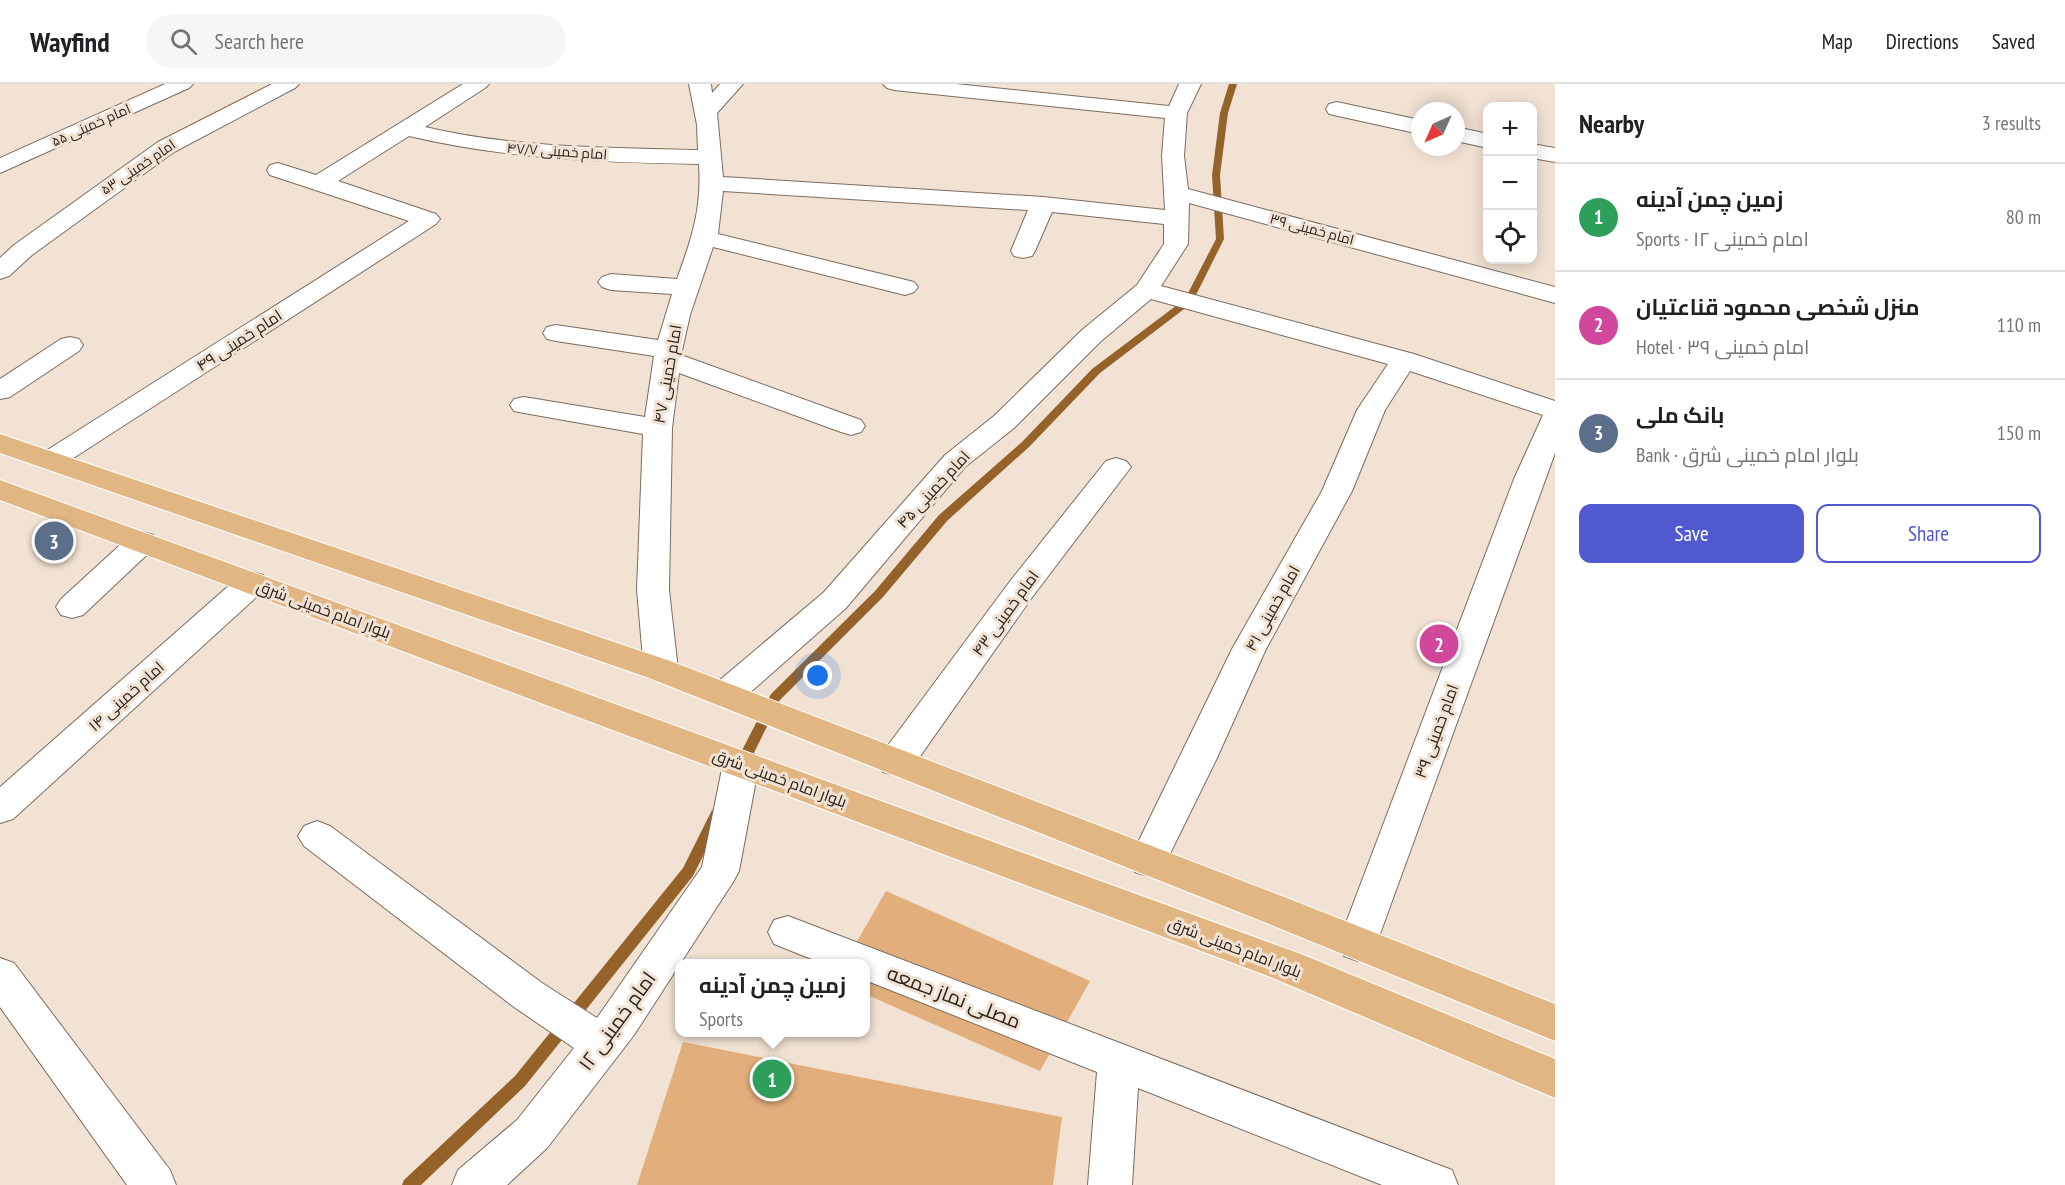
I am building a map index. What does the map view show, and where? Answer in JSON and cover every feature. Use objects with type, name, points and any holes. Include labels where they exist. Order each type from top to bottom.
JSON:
[{"type":"main road","points":[[0,443],[726,694],[1555,1023]]},
{"type":"main road","name":"بلوار امام خمینی شرق","points":[[0,489],[1287,966],[1555,1079]]},
{"type":"main road","points":[[1204,935],[1221,889]]},
{"type":"street","name":"امام خمینی ۵۵","points":[[0,166],[182,84]]},
{"type":"street","name":"امام خمینی ۵۳","points":[[0,271],[23,250],[165,147],[288,84]]},
{"type":"street","name":"امام خمینی ۴۷","points":[[661,670],[652,590],[658,428],[668,355],[687,287],[705,238],[711,170],[706,112],[700,84]]},
{"type":"street","points":[[706,112],[732,84]]},
{"type":"street","points":[[894,84],[1176,113]]},
{"type":"street","points":[[1177,205],[1173,156],[1176,113],[1190,84]]},
{"type":"street","points":[[278,170],[319,183],[406,129],[470,85]]},
{"type":"street","points":[[1336,109],[1411,125]]},
{"type":"street","name":"امام خمینی ۴۷/۷","points":[[406,129],[434,137],[528,151],[603,155],[711,170],[1043,204]]},
{"type":"street","points":[[1465,136],[1483,140]]},
{"type":"street","points":[[1537,151],[1555,155]]},
{"type":"street","name":"امام خمینی ۴۹","points":[[51,460],[428,219],[319,183]]},
{"type":"street","points":[[1023,251],[1043,204]]},
{"type":"street","name":"امام خمینی ۳۹","points":[[1043,204],[1177,205],[1555,295]]},
{"type":"street","name":"امام خمینی ۴۵","points":[[726,694],[835,600],[955,461],[1004,422],[1091,336],[1146,290],[1176,244],[1177,205]]},
{"type":"street","points":[[705,238],[905,287]]},
{"type":"street","points":[[611,282],[687,287]]},
{"type":"street","points":[[1146,290],[1404,360],[1555,410]]},
{"type":"street","points":[[556,333],[668,355],[851,426]]},
{"type":"street","points":[[0,391],[70,345]]},
{"type":"street","name":"امام خمینی ۴۱","points":[[1148,861],[1249,649],[1337,491],[1371,410],[1404,360]]},
{"type":"street","points":[[524,405],[658,428]]},
{"type":"street","name":"امام خمینی ۳۹","points":[[1358,944],[1528,479],[1555,419]]},
{"type":"street","name":"امام خمینی ۴۳","points":[[897,762],[1022,588],[1116,467]]},
{"type":"street","points":[[72,607],[142,542]]},
{"type":"street","name":"امام خمینی ۱۴","points":[[0,809],[252,583]]},
{"type":"street","name":"امام خمینی ۱۲","points":[[474,1185],[532,1134],[602,1044],[720,871],[741,764]]},
{"type":"street","points":[[317,836],[528,995],[602,1044]]},
{"type":"street","name":"مصلی نماز جمعه","points":[[788,932],[857,959]]},
{"type":"street","name":"مصلی نماز جمعه","points":[[870,964],[1436,1185]]},
{"type":"street","points":[[0,975],[154,1185]]},
{"type":"street","points":[[1110,1185],[1119,1061]]},
{"type":"shaded area","points":[[886,891],[1090,981],[1040,1071],[870,996],[870,959],[847,959]]},
{"type":"shaded area","points":[[683,1042],[1062,1117],[1053,1185],[637,1185]]},
{"type":"waterway","points":[[741,766],[775,697],[879,594],[943,518],[1026,444],[1096,371],[1189,301],[1220,239],[1216,175],[1224,113],[1233,84]]},
{"type":"waterway","points":[[410,1185],[520,1081],[688,872],[717,814]]},
{"type":"place","name":"بانک ملی","points":[[54,541]]},
{"type":"place","name":"منزل شخصی محمود قناعتیان","points":[[1439,644]]},
{"type":"place","name":"زمین چمن آدینه","points":[[772,1079]]}]
